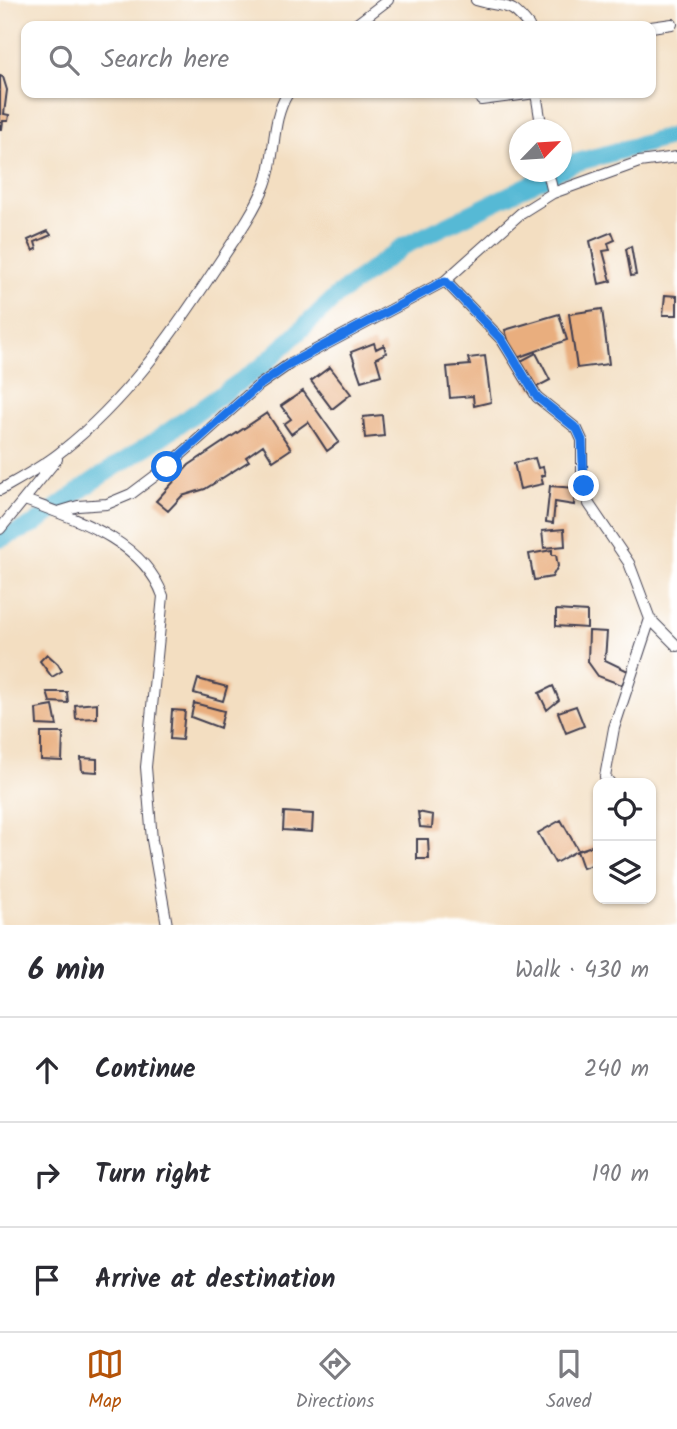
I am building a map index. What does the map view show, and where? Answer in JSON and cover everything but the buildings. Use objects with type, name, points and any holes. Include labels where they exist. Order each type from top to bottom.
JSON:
[{"type":"street","points":[[361,21],[388,0]]},
{"type":"street","points":[[476,0],[512,1],[518,4],[526,21]]},
{"type":"street","points":[[656,26],[672,24]]},
{"type":"street","points":[[0,489],[63,450],[105,412],[149,362],[229,248],[264,186],[272,156],[275,122],[286,98]]},
{"type":"street","points":[[481,100],[497,98]]},
{"type":"street","points":[[537,98],[540,119]]},
{"type":"street","points":[[58,512],[78,506],[107,504],[131,494],[167,467],[258,386],[291,363],[445,281],[515,218],[553,193],[639,162],[677,157]]},
{"type":"street","points":[[550,182],[553,193]]},
{"type":"street","points":[[445,281],[502,340],[537,397],[577,429],[582,440],[586,495],[593,512],[629,563],[650,619],[677,646]]},
{"type":"street","points":[[0,529],[63,450]]},
{"type":"street","points":[[25,500],[104,534],[125,548],[150,572],[163,596],[146,767],[152,840],[167,925]]},
{"type":"street","points":[[606,778],[614,728],[650,619]]},
{"type":"waterway","points":[[572,164],[677,135]]},
{"type":"waterway","points":[[0,539],[33,525],[261,367],[338,295],[402,247],[535,182]]},
{"type":"route","points":[[167,467],[258,386],[291,363],[445,281],[502,340],[537,397],[577,429],[582,440],[584,486]]}]
